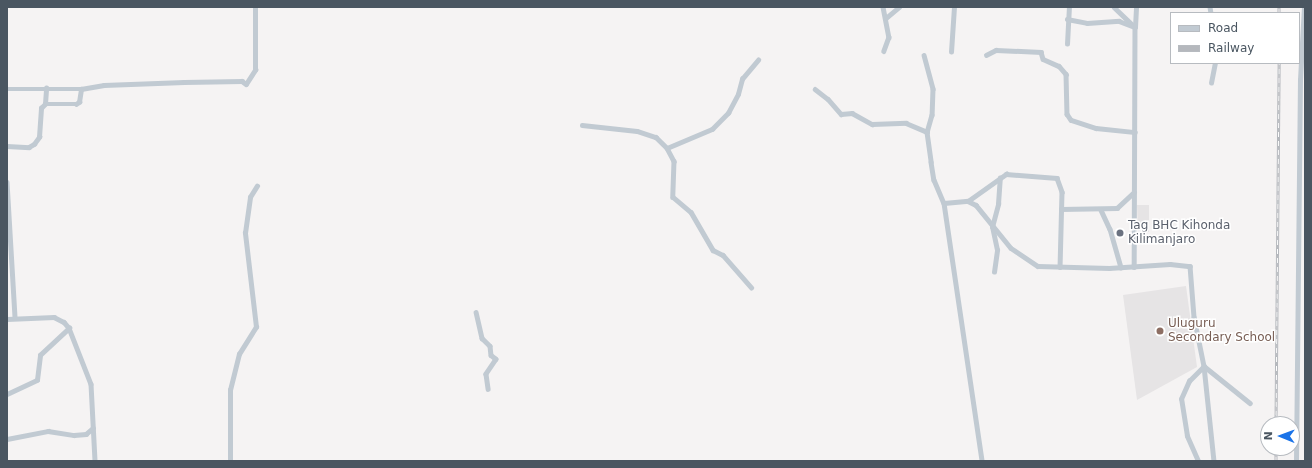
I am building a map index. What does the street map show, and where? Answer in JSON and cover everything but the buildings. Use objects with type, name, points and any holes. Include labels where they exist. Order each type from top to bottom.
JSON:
[{"type":"street","points":[[7,89],[81,89],[104,85],[191,82],[242,81],[246,84],[255,70],[255,7]]},
{"type":"street","points":[[883,7],[889,37],[884,51]]},
{"type":"street","points":[[886,18],[899,7]]},
{"type":"street","points":[[951,52],[954,7]]},
{"type":"street","points":[[1067,44],[1067,19],[1069,7]]},
{"type":"street","points":[[1114,7],[1135,27]]},
{"type":"street","points":[[1134,267],[1136,7]]},
{"type":"street","points":[[1296,461],[1304,7]]},
{"type":"street","points":[[1067,19],[1087,22],[1120,21],[1135,27]]},
{"type":"street","points":[[986,55],[996,50],[1041,52],[1044,59],[1059,66],[1066,74],[1067,114],[1071,120],[1096,128],[1135,132]]},
{"type":"street","points":[[924,55],[934,89],[932,115],[927,132],[934,180],[944,203],[982,461]]},
{"type":"street","points":[[667,148],[712,130],[728,113],[738,94],[742,79],[758,60]]},
{"type":"street","points":[[1211,83],[1215,64]]},
{"type":"street","points":[[7,146],[29,146],[37,141],[41,108],[45,104],[46,88]]},
{"type":"street","points":[[45,104],[76,104],[79,102],[81,89]]},
{"type":"street","points":[[815,89],[828,99],[841,114],[852,113],[872,124],[906,123],[927,132]]},
{"type":"street","points":[[582,125],[637,131],[656,137],[667,148],[674,161],[673,197],[691,212],[713,250],[723,255],[751,287]]},
{"type":"street","points":[[944,203],[968,201],[1006,174],[1057,178],[1061,182],[1060,267]]},
{"type":"street","points":[[994,272],[997,250],[992,227],[998,204],[1000,178]]},
{"type":"street","points":[[7,182],[15,318]]},
{"type":"street","points":[[230,461],[230,390],[239,354],[256,328],[245,233],[250,198],[257,186]]},
{"type":"street","points":[[1061,209],[1091,207],[1101,210],[1117,208],[1134,192]]},
{"type":"street","points":[[968,201],[982,212],[992,227],[1011,248],[1028,261],[1048,268],[1134,267],[1180,264],[1191,269],[1194,317],[1204,366],[1214,461]]},
{"type":"street","points":[[1101,210],[1110,229],[1122,267]]},
{"type":"street","points":[[476,312],[482,338],[490,346],[491,355],[496,359],[486,374],[488,389]]},
{"type":"street","points":[[7,319],[54,317],[64,322],[70,328],[91,384],[95,461]]},
{"type":"street","points":[[7,394],[37,380],[40,355],[70,328]]},
{"type":"street","points":[[1204,366],[1250,403]]},
{"type":"street","points":[[1198,461],[1188,436],[1181,399],[1189,381],[1204,366]]},
{"type":"street","points":[[7,439],[48,431],[74,435],[86,434],[93,428]]},
{"type":"shaded area","points":[[1137,205],[1149,205],[1149,232],[1138,232]]},
{"type":"shaded area","name":"Uluguru Secondary School","points":[[1186,286],[1197,367],[1137,400],[1123,295]]},
{"type":"railway","points":[[1279,7],[1279,12]]},
{"type":"railway","points":[[1276,416],[1279,64]]},
{"type":"railway","points":[[1276,456],[1276,461]]},
{"type":"place","name":"Tag BHC Kihonda Kilimanjaro","points":[[1120,233]]},
{"type":"place","name":"Uluguru Secondary School","points":[[1160,331]]}]
